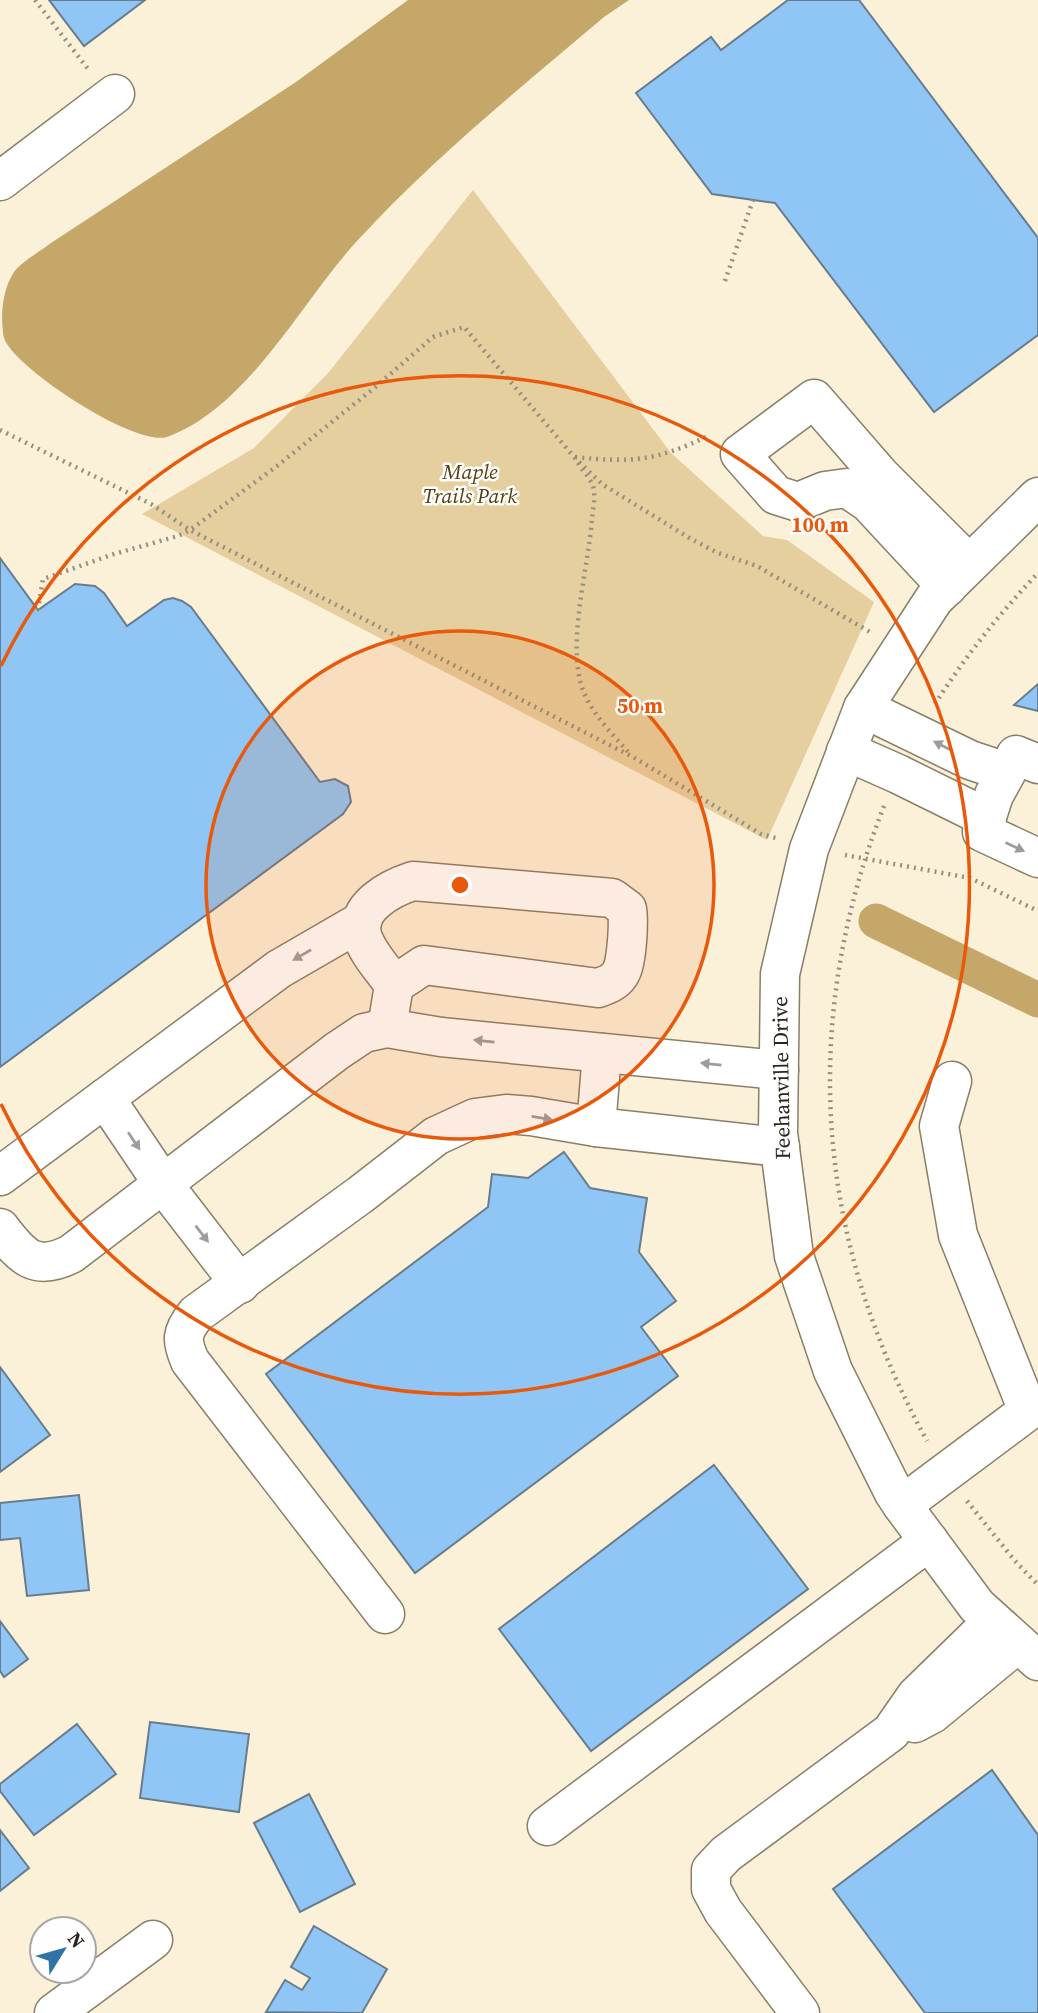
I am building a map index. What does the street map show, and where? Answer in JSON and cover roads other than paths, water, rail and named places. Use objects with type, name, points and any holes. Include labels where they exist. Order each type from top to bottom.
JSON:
[{"type":"street","points":[[0,181],[115,94]]},
{"type":"street","points":[[814,399],[880,475],[958,575],[847,488],[825,491],[798,502],[776,495],[740,454],[814,399]]},
{"type":"street","name":"Feehanville Drive","points":[[1016,1641],[977,1606],[902,1505],[833,1371],[794,1256],[780,1147],[780,974],[809,849],[863,708],[934,599],[1038,497]]},
{"type":"street","points":[[863,708],[970,760],[1022,768]]},
{"type":"street","points":[[846,751],[987,818]]},
{"type":"street","points":[[1022,768],[994,795],[982,832],[1038,858]]},
{"type":"street","points":[[0,1176],[279,969],[362,921],[373,903],[396,886],[413,881],[612,898],[627,909],[629,922],[622,972],[611,983],[598,988],[424,965],[394,985]]},
{"type":"street","points":[[362,921],[362,936],[394,985],[387,1028]]},
{"type":"street","points":[[0,1228],[18,1252],[31,1259],[43,1262],[58,1260],[71,1254],[337,1051],[364,1033],[387,1028],[441,1037],[779,1070]]},
{"type":"street","points":[[596,1126],[602,1053]]},
{"type":"street","points":[[902,1505],[1028,1411],[958,1235],[939,1126],[952,1081]]},
{"type":"street","points":[[105,1098],[163,1184],[240,1284]]},
{"type":"street","points":[[385,1614],[190,1361],[183,1344],[185,1328],[196,1314],[240,1284],[436,1136],[475,1118],[506,1114],[780,1147]]},
{"type":"street","points":[[547,1826],[929,1541]]},
{"type":"street","points":[[800,2013],[723,1911],[711,1889],[711,1870],[726,1854],[891,1732],[916,1696],[1016,1641]]},
{"type":"street","points":[[54,2013],[153,1940]]},
{"type":"waterway","points":[[876,921],[1038,1000]]},
{"type":"park label","name":"Maple Trails Park","points":[[470,483]]}]
